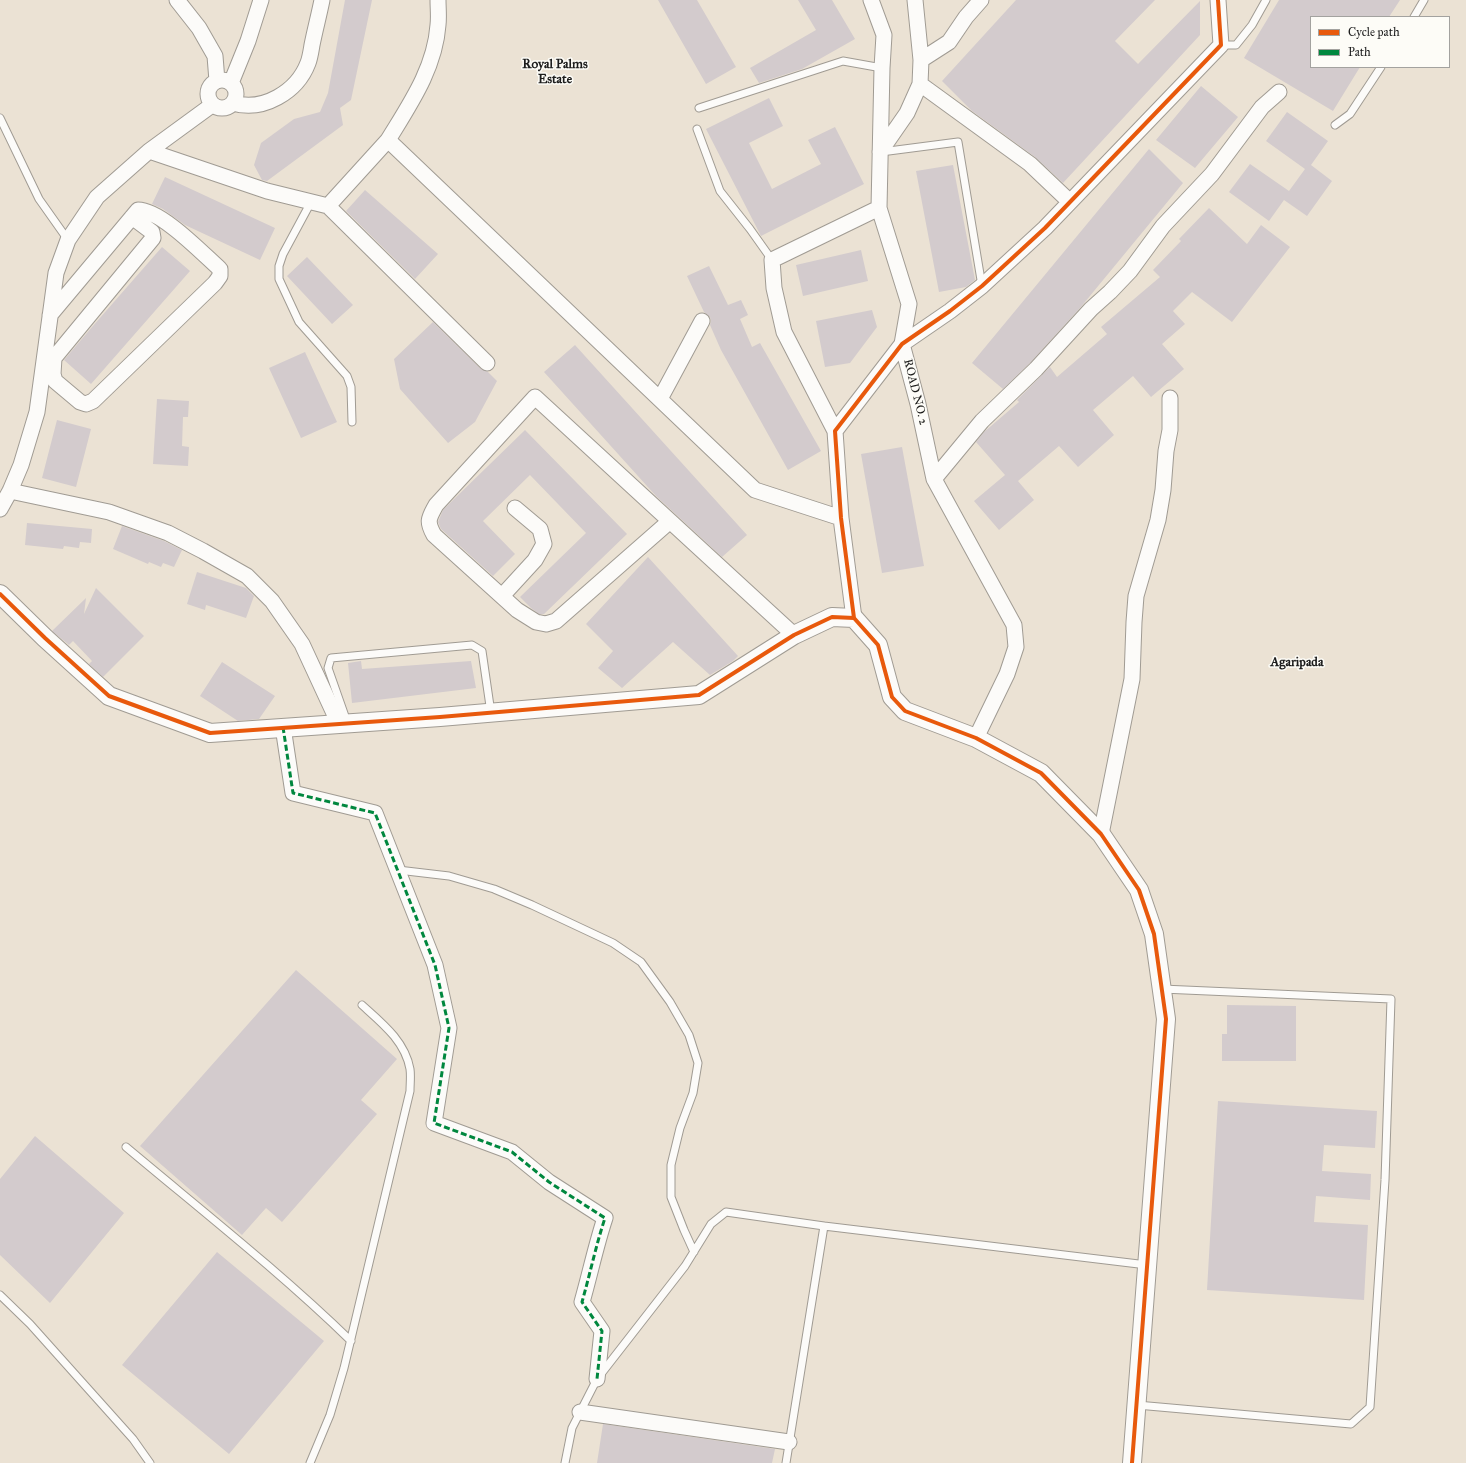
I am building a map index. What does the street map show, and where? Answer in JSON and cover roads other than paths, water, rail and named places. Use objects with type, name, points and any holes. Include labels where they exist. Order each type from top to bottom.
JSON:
[{"type":"street","points":[[178,0],[199,28],[215,56],[224,82],[235,89],[236,96],[233,103],[227,107],[220,108],[212,105],[208,92],[211,85],[224,82],[248,42],[261,0]]},
{"type":"street","points":[[233,103],[243,106],[254,106],[279,97],[296,83],[308,64],[322,0]]},
{"type":"street","points":[[328,206],[388,140],[417,92],[430,62],[438,25],[438,0]]},
{"type":"street","name":"ROAD NO. 2","points":[[871,0],[884,35],[879,208],[909,304],[902,344],[918,404],[934,479],[1014,625],[1016,647],[1007,674],[976,738]]},
{"type":"street","points":[[880,152],[906,113],[920,84],[921,60],[915,0]]},
{"type":"street","points":[[921,60],[949,42],[966,17],[981,0]]},
{"type":"street","points":[[835,431],[902,344],[950,311],[982,286],[1045,228],[1221,45],[1218,0]]},
{"type":"street","points":[[920,84],[1030,164],[1070,202]]},
{"type":"street","points":[[934,479],[982,421],[1036,369],[1091,309],[1130,271],[1163,226],[1212,174],[1262,108],[1279,92]]},
{"type":"street","points":[[212,105],[149,151],[97,197],[68,240],[56,273],[37,412],[21,465],[4,500],[109,512],[168,533],[203,550],[247,576],[272,601],[302,644],[344,723]]},
{"type":"street","points":[[388,140],[756,490],[841,518]]},
{"type":"street","points":[[149,151],[267,191],[328,206],[487,362]]},
{"type":"street","points":[[879,208],[772,260],[774,288],[784,332],[835,431],[841,518],[854,618],[878,645],[892,697],[905,711],[976,738],[1041,773],[1101,834],[1139,890],[1154,934],[1166,1019],[1132,1463]]},
{"type":"street","points":[[50,315],[132,217],[138,210],[144,210],[154,214],[171,225],[220,269],[220,276],[215,284],[93,401],[86,404],[80,402],[55,381],[53,374],[54,358],[153,238],[152,232],[132,217]]},
{"type":"street","points":[[660,399],[702,321]]},
{"type":"street","points":[[670,521],[556,621],[546,624],[536,622],[517,610],[434,535],[428,526],[429,518],[436,505],[535,397],[670,521],[794,636]]},
{"type":"street","points":[[1101,834],[1132,679],[1136,596],[1158,520],[1163,490],[1166,451],[1170,430],[1170,398]]},
{"type":"street","points":[[502,596],[535,560],[544,544],[540,529],[515,508]]},
{"type":"street","points":[[0,594],[45,638],[109,696],[210,733],[491,713],[699,695],[794,636],[832,617],[854,618]]},
{"type":"street","points":[[283,727],[293,793],[375,813],[435,965],[449,1028],[434,1123],[512,1152],[549,1182],[605,1218],[582,1302],[602,1331],[597,1379]]},
{"type":"street","points":[[580,1412],[789,1442]]},
{"type":"lane","points":[[1221,45],[1236,45],[1252,25],[1266,0]]},
{"type":"lane","points":[[1415,16],[1424,0]]},
{"type":"lane","points":[[699,108],[843,61],[882,68]]},
{"type":"lane","points":[[1335,125],[1350,114],[1380,68]]},
{"type":"lane","points":[[0,118],[40,199],[68,240]]},
{"type":"lane","points":[[697,129],[720,191],[772,260]]},
{"type":"lane","points":[[880,152],[958,142],[982,286]]},
{"type":"lane","points":[[311,202],[283,254],[279,266],[279,279],[299,322],[348,376],[351,387],[352,422]]},
{"type":"lane","points":[[344,723],[328,668],[331,658],[472,645],[482,651],[491,713]]},
{"type":"lane","points":[[398,870],[449,876],[494,889],[613,943],[641,962],[670,1002],[690,1035],[698,1064],[693,1093],[680,1128],[671,1165],[671,1197],[694,1252]]},
{"type":"lane","points":[[1136,1405],[1351,1424],[1370,1408],[1385,1180],[1391,999],[1162,989]]},
{"type":"lane","points":[[310,1463],[330,1415],[351,1341],[410,1091],[410,1069],[403,1049],[388,1028],[362,1005]]},
{"type":"lane","points":[[126,1147],[247,1248],[330,1320],[351,1341]]},
{"type":"lane","points":[[565,1463],[572,1428],[597,1379],[686,1266],[711,1224],[726,1212],[824,1226],[1147,1265]]},
{"type":"lane","points":[[786,1463],[824,1226]]},
{"type":"lane","points":[[0,1295],[30,1324],[133,1438],[150,1463]]},
{"type":"district","name":"Royal Palms Estate","points":[[555,72]]},
{"type":"district","name":"Agaripada","points":[[1297,663]]}]
